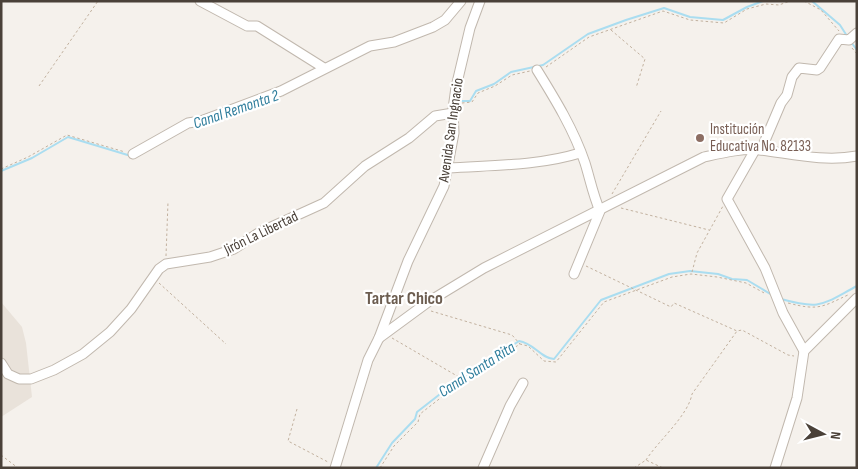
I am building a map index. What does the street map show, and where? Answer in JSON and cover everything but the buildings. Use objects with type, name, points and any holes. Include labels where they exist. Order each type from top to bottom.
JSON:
[{"type":"street","points":[[200,1],[247,26],[257,26],[324,68]]},
{"type":"street","points":[[133,154],[188,123],[202,122],[281,91],[322,72],[324,68],[370,46],[394,42],[433,28],[445,20],[460,1]]},
{"type":"street","name":"Avenida San Ingnacio","points":[[335,467],[366,368],[382,336],[408,260],[444,186],[454,133],[453,108],[470,28],[480,1]]},
{"type":"street","points":[[804,354],[765,268],[727,199],[758,150],[781,102],[787,95],[792,77],[799,68],[820,68],[839,39],[849,40],[857,33]]},
{"type":"street","points":[[537,70],[554,97],[580,153],[600,211],[574,274]]},
{"type":"street","name":"Jirón La Libertad","points":[[166,264],[210,257],[234,249],[260,232],[324,203],[365,166],[408,138],[436,116],[453,108]]},
{"type":"street","points":[[382,336],[421,308],[484,268],[704,157],[734,151],[758,150],[833,159],[857,156]]},
{"type":"street","points":[[448,168],[523,164],[562,159],[580,153]]},
{"type":"street","points":[[1,363],[8,374],[19,379],[31,379],[54,370],[83,354],[110,332],[131,309],[152,277],[166,264]]},
{"type":"street","points":[[775,468],[797,398],[804,354],[857,298]]},
{"type":"street","points":[[483,468],[510,406],[524,383]]},
{"type":"path","points":[[39,86],[98,1]]},
{"type":"path","points":[[453,108],[472,102],[478,93],[495,86],[512,75],[544,68],[563,57],[589,37],[663,11],[690,20],[724,23],[747,9],[766,4],[779,5],[790,1]]},
{"type":"path","points":[[804,1],[821,10],[845,39]]},
{"type":"path","points":[[610,29],[644,59],[636,88]]},
{"type":"path","points":[[661,111],[611,195],[610,205],[710,230]]},
{"type":"path","points":[[1,168],[28,157],[67,134],[133,154]]},
{"type":"path","points":[[691,274],[697,252],[727,199]]},
{"type":"path","points":[[166,264],[168,202]]},
{"type":"path","points":[[579,263],[671,307],[674,303],[737,331],[742,330],[788,355],[804,354]]},
{"type":"path","points":[[421,308],[512,335],[520,344],[528,346],[544,361],[556,362],[604,302],[672,277],[691,274],[746,283],[778,300],[810,309],[822,307],[857,290]]},
{"type":"path","points":[[152,277],[226,344]]},
{"type":"path","points":[[634,468],[646,460],[657,443],[667,434],[692,394],[737,331]]},
{"type":"path","points":[[382,336],[465,380]]},
{"type":"path","points":[[380,468],[394,446],[418,422],[420,414],[465,380],[520,344]]},
{"type":"path","points":[[297,409],[288,441],[335,467]]},
{"type":"path","points":[[1,455],[18,468]]},
{"type":"path","points":[[646,460],[663,468]]},
{"type":"shaded area","points":[[1,302],[22,327],[26,343],[32,397],[1,417]]},
{"type":"waterway","points":[[457,101],[470,101],[476,91],[494,84],[511,72],[543,65],[588,34],[626,20],[664,8],[690,17],[723,20],[763,1]]},
{"type":"waterway","points":[[812,1],[840,25],[847,36]]},
{"type":"waterway","points":[[851,42],[857,50]]},
{"type":"waterway","name":"Canal Remonta 2","points":[[315,78],[326,72]]},
{"type":"waterway","name":"Canal Remonta 2","points":[[1,171],[32,158],[68,137],[131,156]]},
{"type":"waterway","name":"Canal Santa Rita","points":[[376,468],[392,443],[415,419],[417,412],[444,391],[519,341],[554,359],[601,300],[669,274],[690,271],[747,280],[772,295]]},
{"type":"waterway","points":[[781,299],[805,304],[820,304],[836,298],[857,286]]},
{"type":"place","name":"Institución Educativa No. 82133","points":[[700,138]]},
{"type":"district","name":"Tartar Chico","points":[[404,298]]}]
